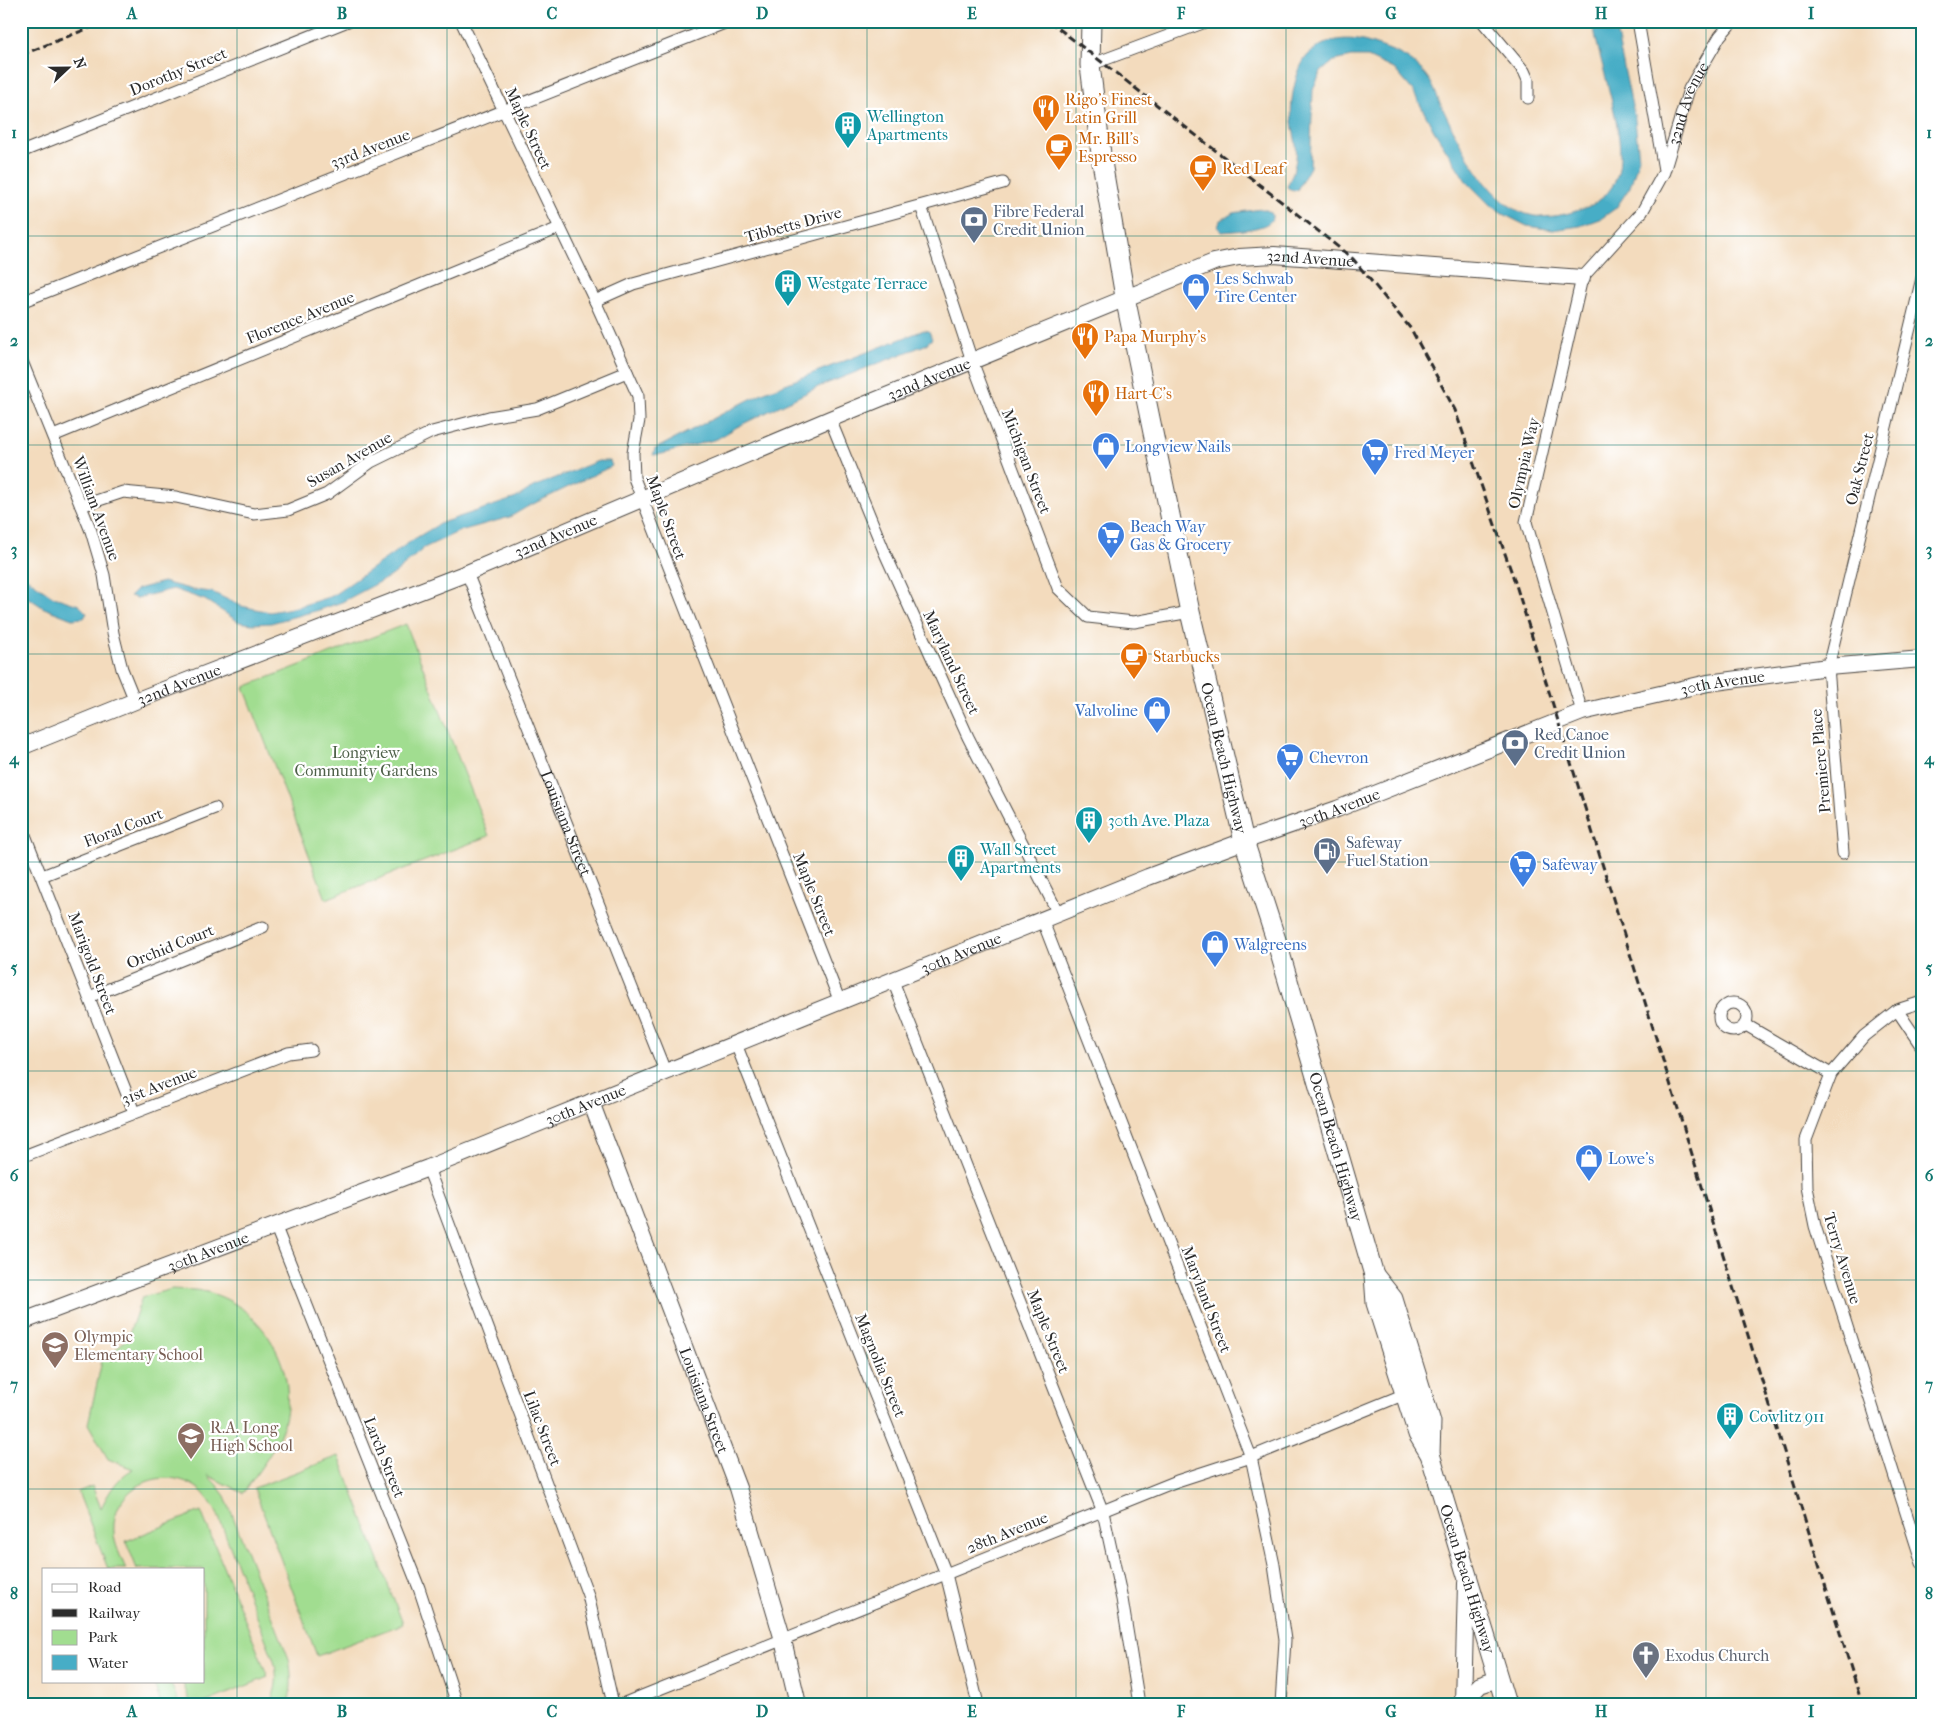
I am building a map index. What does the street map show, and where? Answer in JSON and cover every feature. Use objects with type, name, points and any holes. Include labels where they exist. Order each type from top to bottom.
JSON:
[{"type":"main road","name":"Ocean Beach Highway","points":[[1091,21],[1090,65],[1102,162],[1125,297],[1190,612],[1244,841],[1288,978],[1374,1275],[1376,1303],[1418,1434],[1430,1454],[1506,1704]]},
{"type":"main road","name":"Ocean Beach Highway","points":[[1374,1275],[1393,1299],[1431,1422],[1430,1454]]},
{"type":"street","name":"Dorothy Street","points":[[21,152],[348,21]]},
{"type":"street","name":"Maple Street","points":[[461,21],[595,301],[638,396],[639,420],[633,453],[634,478],[840,1002]]},
{"type":"street","name":"33rd Avenue","points":[[21,302],[730,21]]},
{"type":"street","points":[[1090,65],[1208,21]]},
{"type":"street","points":[[1482,21],[1524,71],[1528,80],[1528,98]]},
{"type":"street","points":[[1638,21],[1664,172]]},
{"type":"street","name":"32nd Avenue","points":[[21,747],[135,701],[468,573],[830,419],[1214,262],[1239,257],[1274,255],[1353,259],[1582,278],[1642,212],[1664,172],[1689,89],[1720,36],[1733,21]]},
{"type":"street","name":"Tibbetts Drive","points":[[595,301],[633,284],[1002,183]]},
{"type":"street","name":"Michigan Street","points":[[921,206],[972,361],[1058,588],[1088,617],[1134,622],[1190,612]]},
{"type":"street","name":"Florence Avenue","points":[[53,436],[559,228]]},
{"type":"street","name":"Olympia Way","points":[[1582,278],[1526,522],[1582,712]]},
{"type":"street","name":"Oak Street","points":[[1828,667],[1922,278]]},
{"type":"street","name":"William Avenue","points":[[21,359],[91,531],[104,575],[113,633],[122,669],[135,701]]},
{"type":"street","name":"Susan Avenue","points":[[81,506],[123,492],[176,497],[254,514],[288,510],[327,494],[371,462],[432,432],[489,417],[537,409],[627,372]]},
{"type":"street","name":"Maryland Street","points":[[830,419],[884,551],[968,737],[1058,913]]},
{"type":"street","name":"Louisiana Street","points":[[468,573],[665,1071]]},
{"type":"street","name":"30th Avenue","points":[[21,1322],[428,1168],[1042,919],[1244,841],[1337,809],[1582,712],[1708,683],[1828,667],[1922,659]]},
{"type":"street","name":"Premiere Place","points":[[1828,667],[1843,853]]},
{"type":"street","name":"Floral Court","points":[[42,876],[215,808]]},
{"type":"street","name":"Marigold Street","points":[[21,825],[134,1112]]},
{"type":"street","name":"Maryland Street","points":[[1042,919],[1251,1457],[1274,1565],[1285,1640],[1281,1704]]},
{"type":"street","name":"Orchid Court","points":[[89,996],[262,926]]},
{"type":"street","name":"Maple Street","points":[[893,980],[1103,1512],[1122,1599],[1139,1704]]},
{"type":"street","name":"Terry Avenue","points":[[1922,1002],[1896,1010],[1864,1036],[1830,1074],[1806,1140],[1807,1187],[1815,1226],[1922,1563]]},
{"type":"street","points":[[1896,1010],[1922,1047]]},
{"type":"street","points":[[1746,1025],[1830,1074]]},
{"type":"street","name":"Magnolia Street","points":[[736,1044],[946,1574],[978,1704]]},
{"type":"street","name":"31st Avenue","points":[[21,1157],[288,1053],[311,1050]]},
{"type":"street","name":"Louisiana Street","points":[[591,1102],[738,1488],[783,1640],[798,1704]]},
{"type":"street","name":"Lilac Street","points":[[428,1168],[588,1595],[612,1704]]},
{"type":"street","name":"Larch Street","points":[[275,1225],[419,1588],[457,1704]]},
{"type":"street","name":"28th Avenue","points":[[622,1704],[1177,1481],[1251,1457],[1405,1394]]},
{"type":"street","points":[[1463,1703],[1466,1575]]},
{"type":"street","points":[[1463,1703],[1480,1685],[1498,1679]]},
{"type":"green space","name":"Longview Community Gardens","points":[[406,624],[489,836],[326,899],[244,687]]},
{"type":"green space","points":[[172,1289],[207,1292],[227,1300],[245,1311],[260,1326],[273,1344],[282,1363],[287,1384],[287,1406],[280,1436],[265,1462],[243,1493],[207,1475],[225,1496],[289,1659],[291,1682],[288,1704],[270,1704],[276,1682],[274,1661],[216,1510],[202,1492],[182,1481],[168,1478],[141,1484],[129,1492],[115,1516],[114,1532],[116,1546],[126,1568],[108,1568],[78,1492],[92,1486],[101,1508],[114,1486],[133,1469],[108,1459],[88,1424],[103,1356],[114,1360],[116,1349],[128,1337],[142,1297]]},
{"type":"green space","points":[[339,1456],[403,1624],[317,1656],[254,1488]]},
{"type":"green space","points":[[201,1511],[268,1677],[202,1704],[191,1704],[182,1682],[205,1682],[205,1568],[137,1568],[126,1541]]},
{"type":"green space","points":[[25,1658],[31,1675],[21,1679],[21,1660]]},
{"type":"green space","points":[[153,1682],[170,1682],[179,1704],[161,1704]]},
{"type":"water","points":[[1593,21],[1614,21],[1635,120],[1639,158],[1630,187],[1616,208],[1602,218],[1580,226],[1553,230],[1527,226],[1489,204],[1466,181],[1434,131],[1413,91],[1395,70],[1368,57],[1351,57],[1334,61],[1321,72],[1313,90],[1310,167],[1297,190],[1293,191],[1287,187],[1296,158],[1291,113],[1297,75],[1310,53],[1331,41],[1346,39],[1370,43],[1394,52],[1409,59],[1421,70],[1432,84],[1467,156],[1490,188],[1503,201],[1518,211],[1540,217],[1562,215],[1592,205],[1608,192],[1616,180],[1620,157],[1616,119]]},
{"type":"water","points":[[1261,209],[1269,211],[1272,215],[1270,221],[1265,225],[1250,229],[1221,232],[1218,227],[1220,221],[1233,213]]},
{"type":"water","points":[[924,330],[929,331],[932,339],[925,345],[818,387],[737,427],[717,439],[653,455],[655,449],[762,393]]},
{"type":"water","points":[[598,461],[610,461],[612,466],[510,517],[460,531],[424,548],[393,575],[342,602],[319,610],[271,623],[252,624],[239,622],[205,600],[173,589],[137,598],[130,596],[137,589],[163,582],[193,590],[212,592],[241,606],[270,612],[297,607],[332,596],[414,539],[441,523],[516,498],[533,487]]},
{"type":"water","points":[[21,574],[54,597],[79,605],[87,613],[84,618],[72,619],[44,608],[21,593]]},
{"type":"railway","points":[[21,55],[107,21]]},
{"type":"railway","points":[[1049,21],[1353,259],[1411,329],[1455,410],[1516,585],[1862,1704]]},
{"type":"place","name":"Rigo's Finest Latin Grill","points":[[1046,132]]},
{"type":"place","name":"Wellington Apartments","points":[[848,149]]},
{"type":"place","name":"Mr. Bill's Espresso","points":[[1059,171]]},
{"type":"place","name":"Red Leaf","points":[[1203,192]]},
{"type":"place","name":"Fibre Federal Credit Union","points":[[974,244]]},
{"type":"place","name":"Westgate Terrace","points":[[788,307]]},
{"type":"place","name":"Les Schwab Tire Center","points":[[1196,311]]},
{"type":"place","name":"Papa Murphy's","points":[[1085,360]]},
{"type":"place","name":"Hart-C's","points":[[1096,417]]},
{"type":"place","name":"Longview Nails","points":[[1106,470]]},
{"type":"place","name":"Fred Meyer","points":[[1375,476]]},
{"type":"place","name":"Beach Way Gas & Grocery","points":[[1111,559]]},
{"type":"place","name":"Starbucks","points":[[1134,680]]},
{"type":"place","name":"Valvoline","points":[[1157,734]]},
{"type":"place","name":"Red Canoe Credit Union","points":[[1515,767]]},
{"type":"place","name":"Chevron","points":[[1290,781]]},
{"type":"place","name":"30th Ave. Plaza","points":[[1089,844]]},
{"type":"place","name":"Safeway Fuel Station","points":[[1327,875]]},
{"type":"place","name":"Wall Street Apartments","points":[[961,882]]},
{"type":"place","name":"Safeway","points":[[1523,888]]},
{"type":"place","name":"Walgreens","points":[[1215,968]]},
{"type":"place","name":"Lowe's","points":[[1589,1182]]},
{"type":"place","name":"Olympic Elementary School","points":[[55,1369]]},
{"type":"place","name":"Cowlitz 911","points":[[1730,1440]]},
{"type":"place","name":"R.A. Long High School","points":[[191,1460]]},
{"type":"place","name":"Exodus Church","points":[[1646,1679]]}]
